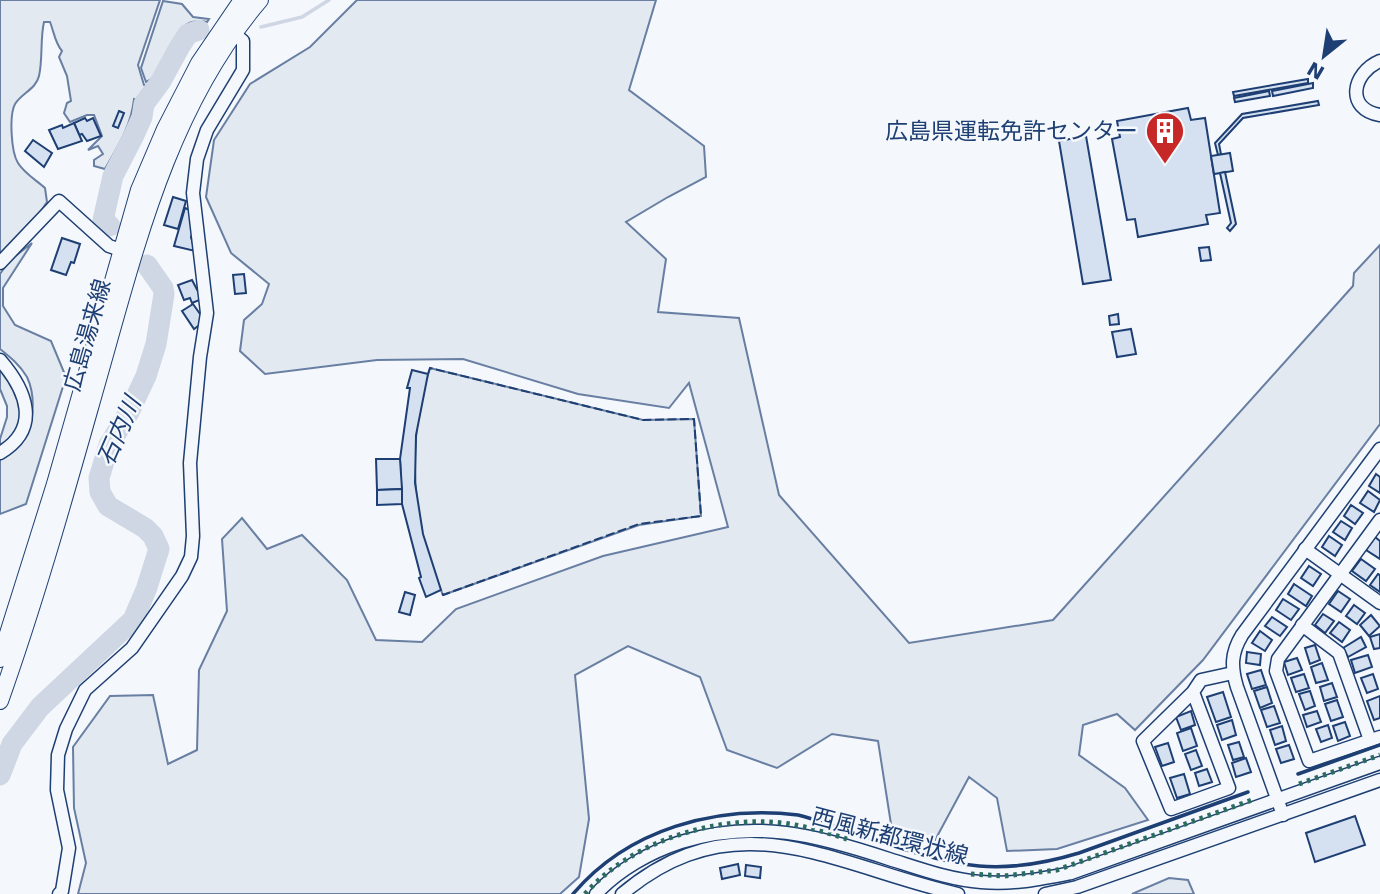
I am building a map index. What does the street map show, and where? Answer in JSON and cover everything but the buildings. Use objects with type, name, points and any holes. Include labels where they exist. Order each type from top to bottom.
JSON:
[{"type":"main road","name":"広島湯来線","points":[[0,659],[51,497],[139,190],[164,129],[199,63],[252,1]]},
{"type":"main road","name":"広島湯来線","points":[[0,701],[48,555],[153,192],[179,130],[229,30]]},
{"type":"street","points":[[60,894],[69,848],[57,790],[58,755],[66,729],[85,690],[132,648],[182,576],[191,557],[193,536],[190,463],[207,313],[193,192],[197,159],[207,130],[243,70],[243,41],[229,30]]},
{"type":"street","points":[[1380,61],[1362,73],[1357,87],[1360,104],[1380,116]]},
{"type":"street","points":[[0,263],[59,201],[109,246],[121,250]]},
{"type":"street","points":[[0,360],[22,391],[26,412],[16,440],[0,453]]},
{"type":"street","points":[[1283,815],[1233,673],[1232,657],[1241,635],[1380,449]]},
{"type":"street","points":[[1302,625],[1339,653],[1375,738],[1309,761],[1276,671],[1278,659],[1302,625],[1340,573],[1380,522]]},
{"type":"street","points":[[1305,549],[1380,603]]},
{"type":"street","points":[[1193,692],[1229,788],[1171,808],[1143,741],[1202,680],[1233,673]]},
{"type":"street","name":"西風新都環状線","points":[[596,894],[639,860],[668,846],[702,836],[766,830],[798,833],[852,846],[929,872],[968,880],[1025,882],[1071,873],[1380,763]]},
{"type":"street","points":[[1045,894],[1077,887],[1380,780]]},
{"type":"street","name":"西風新都環状線","points":[[622,894],[667,864],[697,852],[731,845],[764,843],[793,847],[922,886],[958,894]]},
{"type":"shaded area","points":[[0,0],[160,0],[138,65],[144,85],[147,86],[138,100],[134,99],[127,127],[105,169],[94,166],[94,160],[103,154],[98,146],[88,150],[102,136],[94,115],[70,122],[64,113],[67,103],[71,101],[67,76],[59,57],[62,51],[50,22],[44,22],[39,76],[35,84],[15,104],[11,125],[18,163],[45,188],[47,202],[0,255]]},
{"type":"shaded area","points":[[357,0],[656,0],[629,90],[704,146],[706,177],[626,222],[666,259],[658,312],[739,318],[779,495],[909,643],[1053,620],[1353,286],[1354,273],[1380,245],[1380,424],[1203,660],[1135,730],[1117,714],[1083,725],[1079,755],[1125,788],[1148,820],[1057,849],[1007,851],[997,798],[969,777],[933,844],[891,824],[878,741],[832,734],[777,768],[727,750],[700,677],[628,646],[575,675],[589,819],[579,877],[560,894],[78,894],[86,863],[74,808],[73,747],[110,696],[153,695],[168,764],[197,750],[199,670],[227,611],[222,539],[242,518],[267,549],[302,535],[347,580],[376,640],[422,642],[456,609],[603,556],[728,527],[689,383],[669,408],[578,394],[463,359],[377,360],[265,374],[240,351],[244,320],[262,304],[269,284],[231,253],[206,197],[214,140],[250,84],[310,47]]},
{"type":"shaded area","points":[[163,1],[182,4],[193,17],[209,19],[207,22],[194,22],[185,26],[162,66],[155,76],[146,82],[141,68]]},
{"type":"shaded area","points":[[32,243],[3,288],[3,306],[15,325],[51,341],[66,377],[26,504],[0,514],[0,458],[24,439],[31,422],[33,403],[27,377],[0,349],[0,274],[9,261]]},
{"type":"shaded area","points":[[0,366],[15,388],[21,415],[15,434],[0,447],[7,406],[0,389]]},
{"type":"shaded area","points":[[430,368],[643,420],[694,419],[701,516],[639,525],[443,595],[424,541],[416,483],[417,425]]},
{"type":"shaded area","points":[[1169,878],[1188,880],[1194,894],[1132,894]]},
{"type":"waterway","name":"石内川","points":[[261,27],[302,17],[329,0]]},
{"type":"waterway","name":"石内川","points":[[110,226],[103,220],[113,176],[142,117],[144,104],[161,81],[188,34],[199,30]]},
{"type":"waterway","name":"石内川","points":[[0,775],[12,744],[40,707],[133,620],[159,549],[153,536],[145,528],[108,506],[100,492],[99,478],[109,445],[146,376],[156,344],[164,294],[163,288],[147,265]]},
{"type":"hedge","points":[[1299,784],[1380,755]]},
{"type":"hedge","points":[[971,874],[1004,876],[1057,870],[1252,800]]},
{"type":"hedge","points":[[585,894],[623,861],[646,848],[694,830],[745,822],[769,822],[809,828],[847,839]]},
{"type":"fence","points":[[428,374],[430,368],[643,420],[694,419],[701,516],[639,524],[443,595],[441,590]]},
{"type":"wall","points":[[1298,774],[1380,745]]},
{"type":"wall","points":[[573,894],[595,872],[620,853],[675,826],[705,818],[736,814],[798,815],[933,858],[979,866],[1004,867],[1079,853],[1248,792]]},
{"type":"place","name":"広島県運転免許センター","points":[[1165,165]]}]
